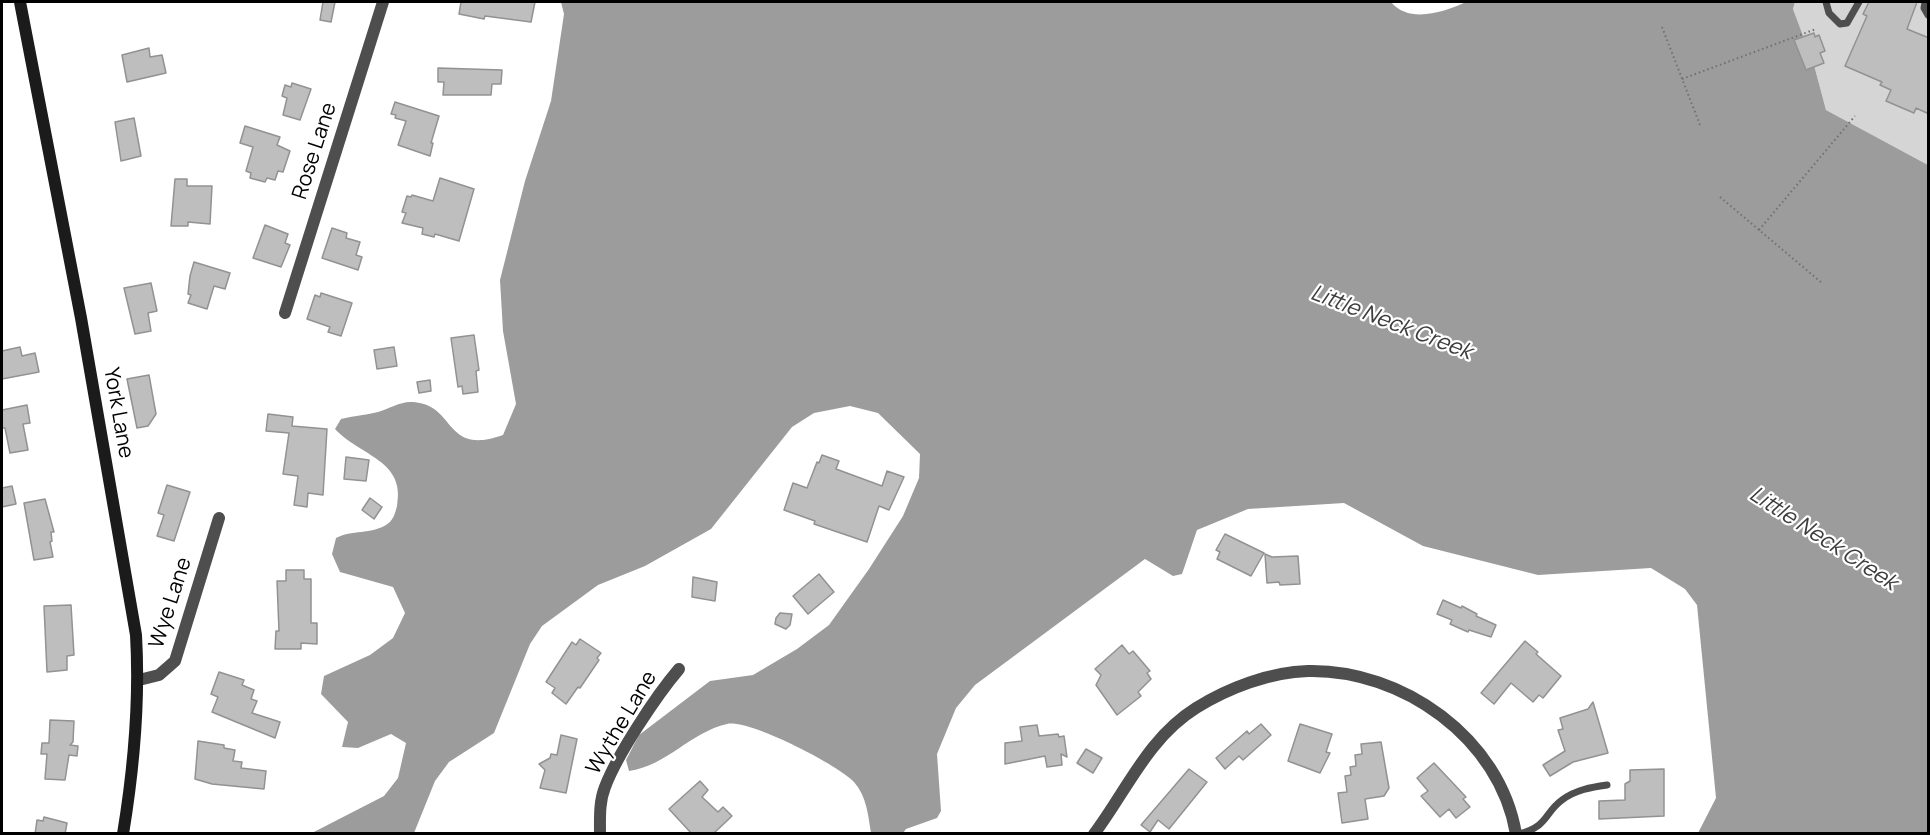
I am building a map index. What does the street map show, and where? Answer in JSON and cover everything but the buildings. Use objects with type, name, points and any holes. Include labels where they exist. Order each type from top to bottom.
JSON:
[{"type":"street","name":"York Lane","points":[[20,2],[81,318],[136,636],[139,680],[136,741],[123,834]]},
{"type":"street","name":"Rose Lane","points":[[285,313],[382,2]]},
{"type":"street","name":"Wye Lane","points":[[139,680],[159,675],[175,661],[219,518]]},
{"type":"street","name":"Wythe Lane","points":[[600,834],[600,806],[612,773],[665,686],[679,669]]},
{"type":"street","points":[[1094,834],[1154,744],[1195,708],[1243,685],[1278,675],[1309,671],[1355,676],[1380,683],[1428,706],[1475,747],[1498,778],[1512,810],[1517,834]]},
{"type":"lane","points":[[1826,2],[1829,13],[1840,24],[1847,22],[1858,2]]},
{"type":"lane","points":[[1517,834],[1539,825],[1561,801],[1569,796],[1607,785]]},
{"type":"path","points":[[1662,27],[1700,125]]},
{"type":"path","points":[[1682,79],[1816,29]]},
{"type":"path","points":[[1759,230],[1855,116]]},
{"type":"path","points":[[1720,197],[1822,283]]},
{"type":"shaded area","points":[[1795,2],[1928,2],[1928,165],[1826,110],[1814,65],[1793,9]]},
{"type":"water","name":"Little Neck Creek","points":[[561,2],[1391,2],[1398,9],[1407,13],[1427,14],[1466,2],[1795,2],[1793,9],[1814,65],[1826,110],[1928,165],[1928,833],[1698,833],[1716,798],[1697,605],[1685,589],[1651,568],[1538,575],[1423,546],[1344,503],[1248,509],[1197,530],[1182,574],[1173,576],[1145,559],[975,685],[956,708],[937,754],[941,811],[937,818],[906,829],[903,833],[871,833],[862,794],[845,774],[793,745],[738,724],[727,724],[714,728],[655,763],[629,771],[626,760],[639,735],[710,681],[753,675],[797,649],[829,625],[903,516],[919,478],[920,454],[878,413],[850,406],[814,413],[792,427],[711,529],[645,566],[598,585],[542,626],[530,644],[494,733],[449,762],[435,781],[414,833],[310,834],[384,796],[398,778],[406,743],[391,734],[358,748],[342,747],[348,722],[321,694],[324,676],[370,655],[393,638],[405,613],[393,587],[340,572],[332,554],[336,538],[374,530],[386,525],[397,506],[398,491],[395,478],[379,460],[335,429],[341,419],[378,412],[410,402],[425,404],[436,410],[459,434],[469,439],[483,440],[503,435],[516,404],[503,331],[500,280],[525,181],[551,101],[564,14]]}]
